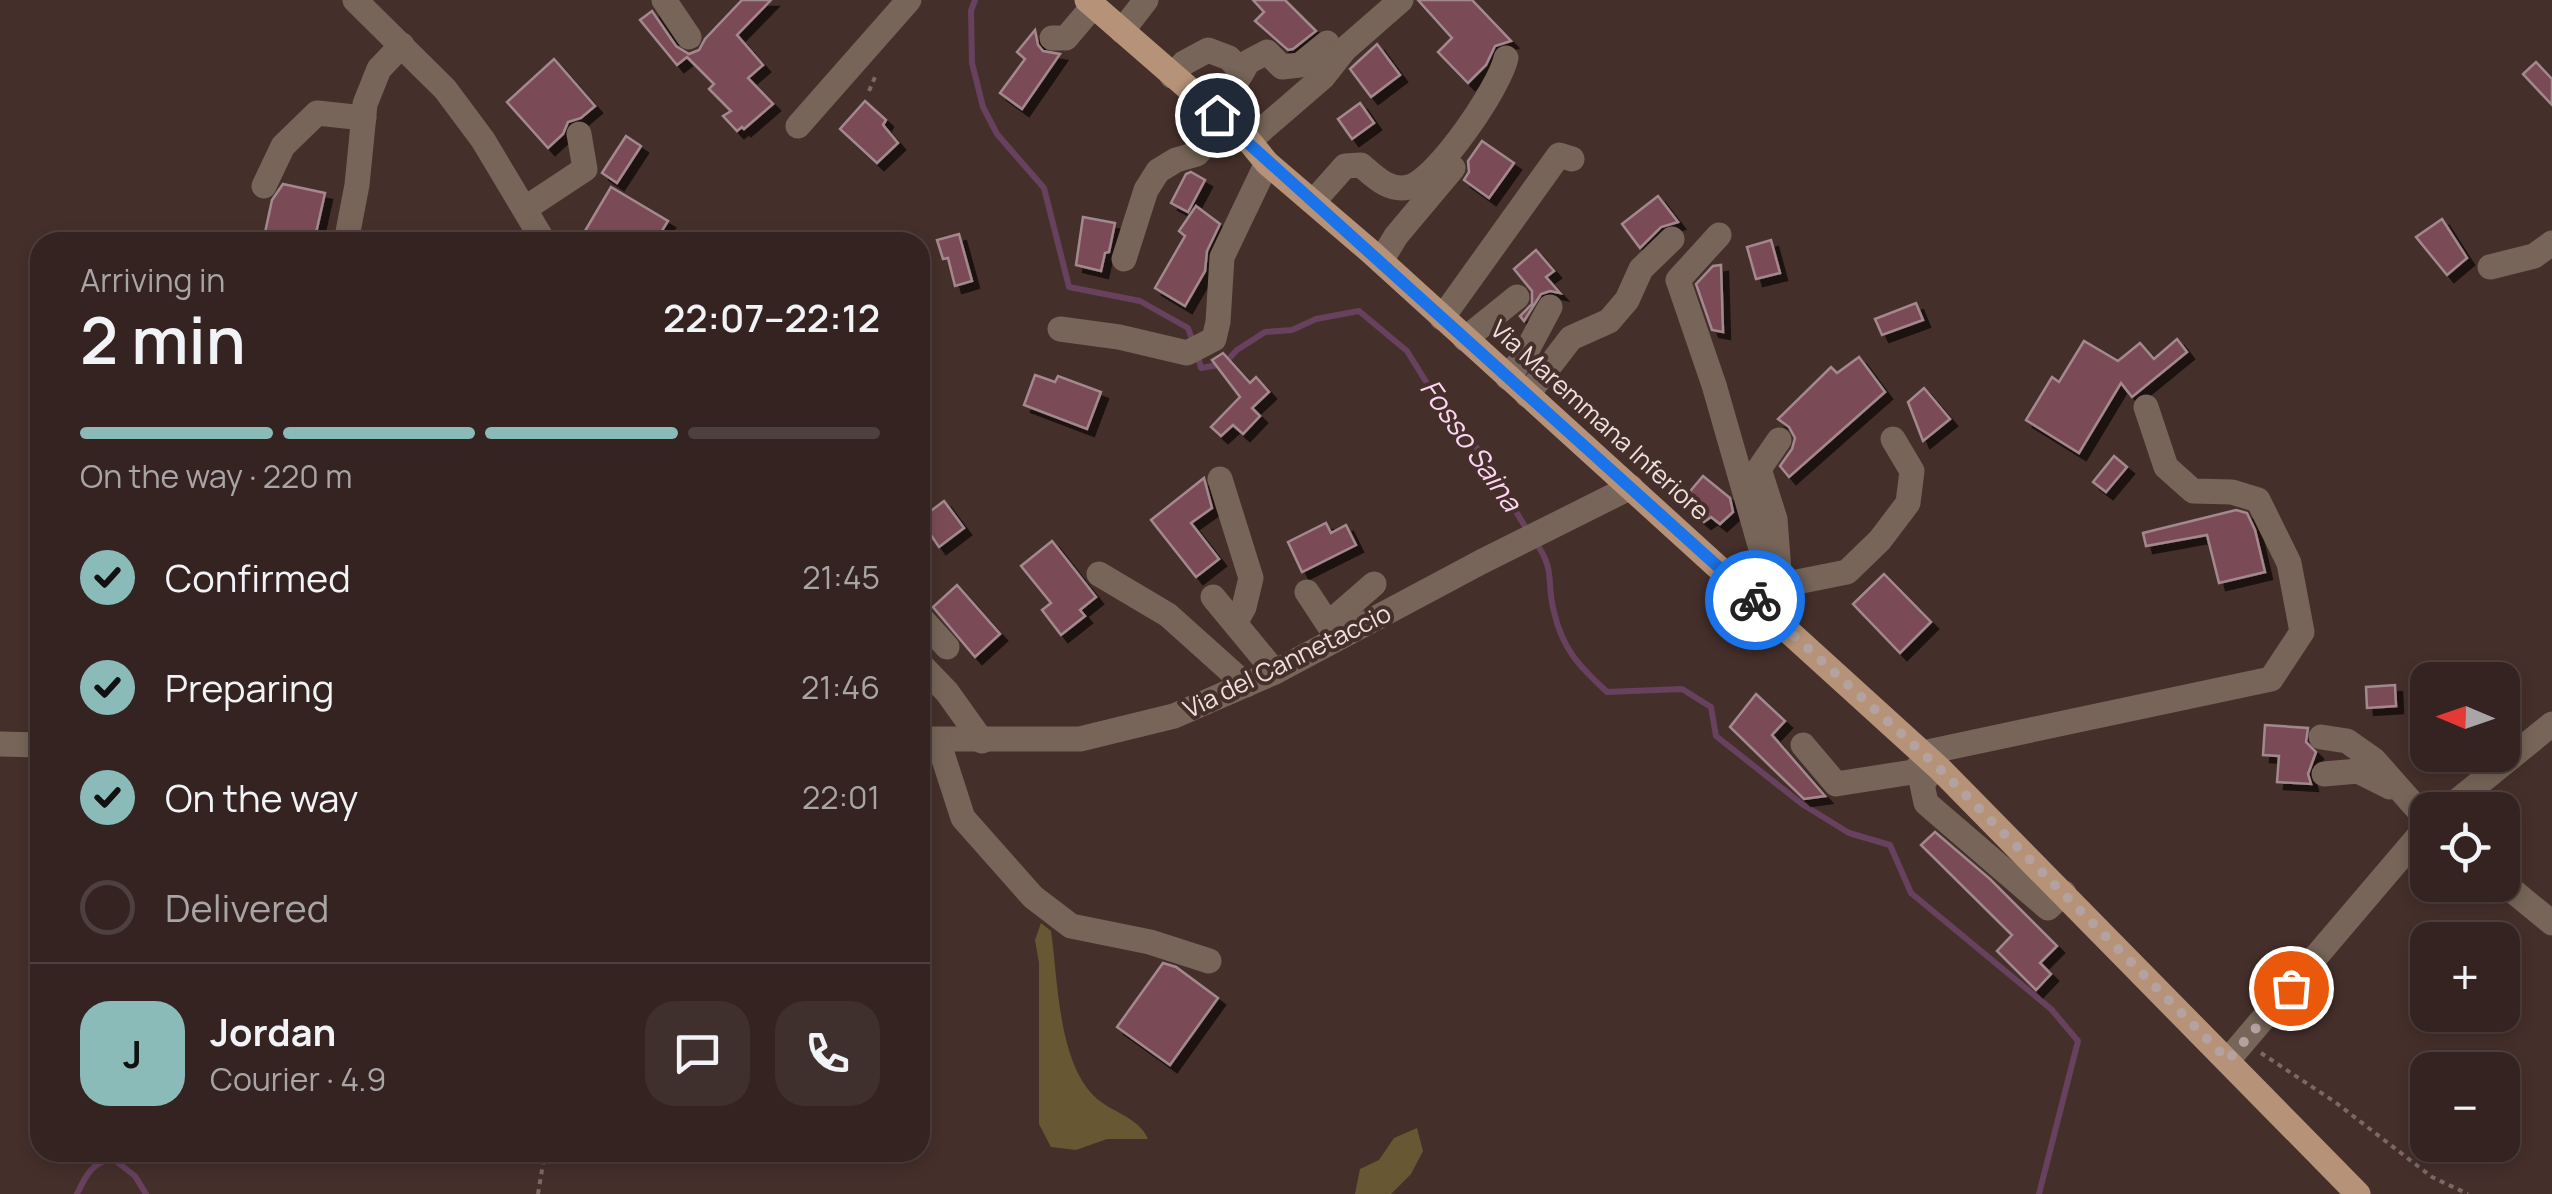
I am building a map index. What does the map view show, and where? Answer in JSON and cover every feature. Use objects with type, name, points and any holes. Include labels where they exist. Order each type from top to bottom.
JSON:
[{"type":"main road","name":"Via Maremmana Inferiore","points":[[1090,3],[1631,488],[1768,591],[2064,892],[2236,1051],[2358,1194]]},
{"type":"street","points":[[355,0],[445,89],[539,232]]},
{"type":"street","points":[[663,0],[689,37]]},
{"type":"street","points":[[798,126],[909,0]]},
{"type":"street","points":[[1122,30],[1146,0]]},
{"type":"street","points":[[1248,141],[1323,77],[1345,49],[1401,0]]},
{"type":"street","points":[[1052,38],[1066,38],[1090,3]]},
{"type":"street","points":[[1124,260],[1146,190],[1158,171],[1197,154],[1221,118],[1248,62],[1267,52],[1282,67],[1300,65],[1326,43]]},
{"type":"street","points":[[348,232],[365,104],[379,69],[402,45]]},
{"type":"street","points":[[1172,76],[1184,63],[1208,50],[1229,58],[1242,72]]},
{"type":"street","points":[[1313,202],[1346,166],[1362,166],[1387,186],[1409,186],[1430,174],[1484,106],[1502,76],[1506,58]]},
{"type":"street","points":[[264,186],[283,146],[316,113],[364,118]]},
{"type":"street","points":[[526,208],[585,170],[580,134]]},
{"type":"street","points":[[1381,260],[1396,236],[1466,152]]},
{"type":"street","points":[[1442,318],[1560,155],[1572,160]]},
{"type":"street","points":[[1060,328],[1187,353],[1214,339],[1222,257],[1267,163]]},
{"type":"street","points":[[1719,235],[1678,280],[1714,385],[1768,591]]},
{"type":"street","points":[[1518,386],[1571,338],[1609,321],[1626,300],[1641,269],[1672,240]]},
{"type":"street","points":[[2490,266],[2534,256],[2552,242]]},
{"type":"street","points":[[1465,339],[1517,296]]},
{"type":"street","points":[[1518,386],[1524,356],[1550,307]]},
{"type":"street","points":[[1803,744],[1836,784],[1913,772],[1929,758],[2272,679],[2302,632],[2288,563],[2258,500],[2232,492],[2194,491],[2166,467],[2146,407]]},
{"type":"street","points":[[1768,591],[1847,572],[1880,540],[1908,503],[1912,471],[1894,439]]},
{"type":"street","points":[[1768,591],[1779,573],[1775,519],[1759,469],[1779,440]]},
{"type":"street","points":[[1220,479],[1251,578],[1235,623]]},
{"type":"street","name":"Via del Cannetaccio","points":[[930,740],[1080,739],[1174,716],[1275,672],[1631,488]]},
{"type":"street","points":[[1350,573],[1374,584]]},
{"type":"street","points":[[1100,574],[1168,614],[1246,685]]},
{"type":"street","points":[[1306,592],[1328,624],[1374,584],[1386,580],[1398,606]]},
{"type":"street","points":[[1213,597],[1275,672]]},
{"type":"street","points":[[930,629],[947,647]]},
{"type":"street","points":[[930,674],[982,741]]},
{"type":"street","points":[[2468,792],[2552,724]]},
{"type":"street","points":[[2322,736],[2348,741],[2374,760],[2410,801]]},
{"type":"street","points":[[930,742],[963,818],[1032,897],[1071,926],[1150,942],[1209,961]]},
{"type":"street","points":[[0,744],[30,746]]},
{"type":"street","points":[[2324,774],[2358,771],[2404,794]]},
{"type":"street","points":[[2236,1051],[2410,844]]},
{"type":"street","points":[[2520,897],[2552,923]]},
{"type":"path","points":[[2236,1051],[2335,1102],[2432,1177],[2468,1194]]},
{"type":"path","points":[[538,1194],[543,1162]]},
{"type":"shaded area","points":[[1041,923],[1051,931],[1066,1041],[1082,1081],[1101,1102],[1138,1125],[1148,1139],[1107,1139],[1076,1150],[1051,1147],[1039,1124],[1039,963],[1035,940]]},
{"type":"shaded area","points":[[1417,1128],[1423,1151],[1411,1174],[1391,1194],[1355,1194],[1360,1169],[1379,1160],[1394,1138]]},
{"type":"building","points":[[742,0],[771,0],[737,35],[763,65],[748,78],[773,104],[737,131],[723,116],[731,111],[709,89],[714,84],[687,57],[677,65],[640,20],[652,11],[676,46],[689,54],[699,50]]},
{"type":"building","points":[[1253,0],[1285,0],[1316,31],[1288,50],[1255,21],[1264,12]]},
{"type":"building","points":[[1418,0],[1472,0],[1511,41],[1495,46],[1486,65],[1468,83],[1438,52],[1452,38]]},
{"type":"building","points":[[1035,30],[1043,51],[1060,54],[1022,109],[1000,93],[1025,59],[1017,52]]},
{"type":"building","points":[[1377,44],[1400,75],[1371,97],[1350,69]]},
{"type":"building","points":[[554,59],[595,106],[581,118],[568,122],[563,134],[548,148],[507,102]]},
{"type":"building","points":[[2536,62],[2552,79],[2552,105],[2523,74]]},
{"type":"building","points":[[865,101],[886,120],[883,125],[898,143],[877,163],[840,129]]},
{"type":"building","points":[[1360,103],[1374,123],[1352,139],[1338,119]]},
{"type":"building","points":[[626,136],[641,146],[617,183],[602,173]]},
{"type":"building","points":[[1482,141],[1514,163],[1489,198],[1464,180],[1469,172],[1468,161]]},
{"type":"building","points":[[1191,172],[1205,180],[1188,212],[1171,203],[1186,174]]},
{"type":"building","points":[[283,184],[325,193],[316,232],[265,232],[272,200]]},
{"type":"building","points":[[611,187],[668,221],[661,232],[584,232]]},
{"type":"building","points":[[1658,196],[1678,222],[1661,227],[1640,248],[1622,224]]},
{"type":"building","points":[[1196,206],[1220,224],[1207,251],[1205,271],[1185,306],[1155,288],[1185,236],[1179,231]]},
{"type":"building","points":[[1083,217],[1115,223],[1101,271],[1076,265]]},
{"type":"building","points":[[2442,219],[2467,258],[2447,275],[2416,237]]},
{"type":"building","points":[[959,234],[972,281],[955,286],[948,258],[943,259],[937,240]]},
{"type":"building","points":[[1771,240],[1780,273],[1756,279],[1747,247]]},
{"type":"building","points":[[1536,250],[1554,271],[1546,277],[1560,293],[1541,294],[1524,321],[1520,316],[1532,304],[1532,291],[1514,269]]},
{"type":"building","points":[[1721,265],[1723,332],[1712,330],[1696,284],[1713,266]]},
{"type":"building","points":[[1916,303],[1923,320],[1882,335],[1875,319]]},
{"type":"building","points":[[2177,339],[2187,352],[2132,397],[2121,383],[2079,453],[2026,420],[2052,377],[2059,382],[2084,341],[2118,361],[2140,343],[2154,359]]},
{"type":"building","points":[[1223,353],[1250,383],[1256,377],[1269,392],[1252,408],[1260,416],[1243,434],[1233,425],[1221,436],[1211,427],[1240,397],[1212,360]]},
{"type":"building","points":[[1859,357],[1885,392],[1789,477],[1780,466],[1795,438],[1778,419],[1831,367],[1837,373]]},
{"type":"building","points":[[1035,375],[1055,382],[1058,376],[1101,392],[1087,429],[1024,405]]},
{"type":"building","points":[[1924,388],[1950,419],[1923,441],[1908,402]]},
{"type":"building","points":[[2114,456],[2127,467],[2106,492],[2093,482]]},
{"type":"building","points":[[1703,476],[1730,498],[1733,512],[1720,524],[1711,517],[1704,522],[1681,502]]},
{"type":"building","points":[[1204,478],[1212,508],[1191,523],[1219,559],[1196,577],[1151,520]]},
{"type":"building","points":[[944,501],[964,528],[939,547],[930,534],[930,512]]},
{"type":"building","points":[[2236,510],[2247,513],[2255,530],[2265,572],[2219,583],[2207,535],[2146,546],[2143,533]]},
{"type":"building","points":[[1326,523],[1331,533],[1346,525],[1356,545],[1302,572],[1288,542]]},
{"type":"building","points":[[1052,541],[1096,597],[1080,610],[1085,616],[1061,635],[1042,610],[1051,603],[1021,566]]},
{"type":"building","points":[[1884,574],[1931,622],[1900,653],[1853,604]]},
{"type":"building","points":[[957,585],[1000,634],[975,657],[933,607]]},
{"type":"building","points":[[2395,685],[2396,706],[2367,708],[2366,687]]},
{"type":"building","points":[[1756,694],[1785,721],[1772,735],[1825,796],[1804,799],[1730,727]]},
{"type":"building","points":[[2265,725],[2308,728],[2306,742],[2316,752],[2308,774],[2311,784],[2277,782],[2279,756],[2263,755]]},
{"type":"building","points":[[1935,832],[1990,879],[2057,946],[2040,963],[2051,974],[2036,990],[1997,951],[2012,935],[1921,845]]},
{"type":"building","points":[[1163,963],[1176,967],[1218,998],[1170,1065],[1117,1027]]},
{"type":"waterway","name":"Fosso Saina","points":[[975,0],[971,11],[972,63],[983,107],[997,134],[1044,188],[1069,287],[1140,301],[1188,328],[1194,345]]},
{"type":"waterway","name":"Fosso Saina","points":[[1198,357],[1201,368],[1224,364],[1237,350],[1265,332],[1292,330],[1316,319],[1359,311],[1407,351],[1451,422],[1490,461],[1529,533]]},
{"type":"waterway","name":"Fosso Saina","points":[[1536,543],[1548,569],[1562,637],[1580,665],[1607,692],[1682,689],[1711,707],[1716,736],[1802,804],[1849,833],[1890,845],[1911,893],[2051,1009],[2078,1041],[2039,1194]]},
{"type":"waterway","name":"Fosso Saina","points":[[77,1194],[90,1171],[102,1162]]},
{"type":"waterway","name":"Fosso Saina","points":[[117,1162],[135,1176],[146,1194]]},
{"type":"way so far","points":[[1755,600],[1940,769],[2228,1060],[2291,988]]},
{"type":"route","points":[[1217,115],[1755,600]]}]
